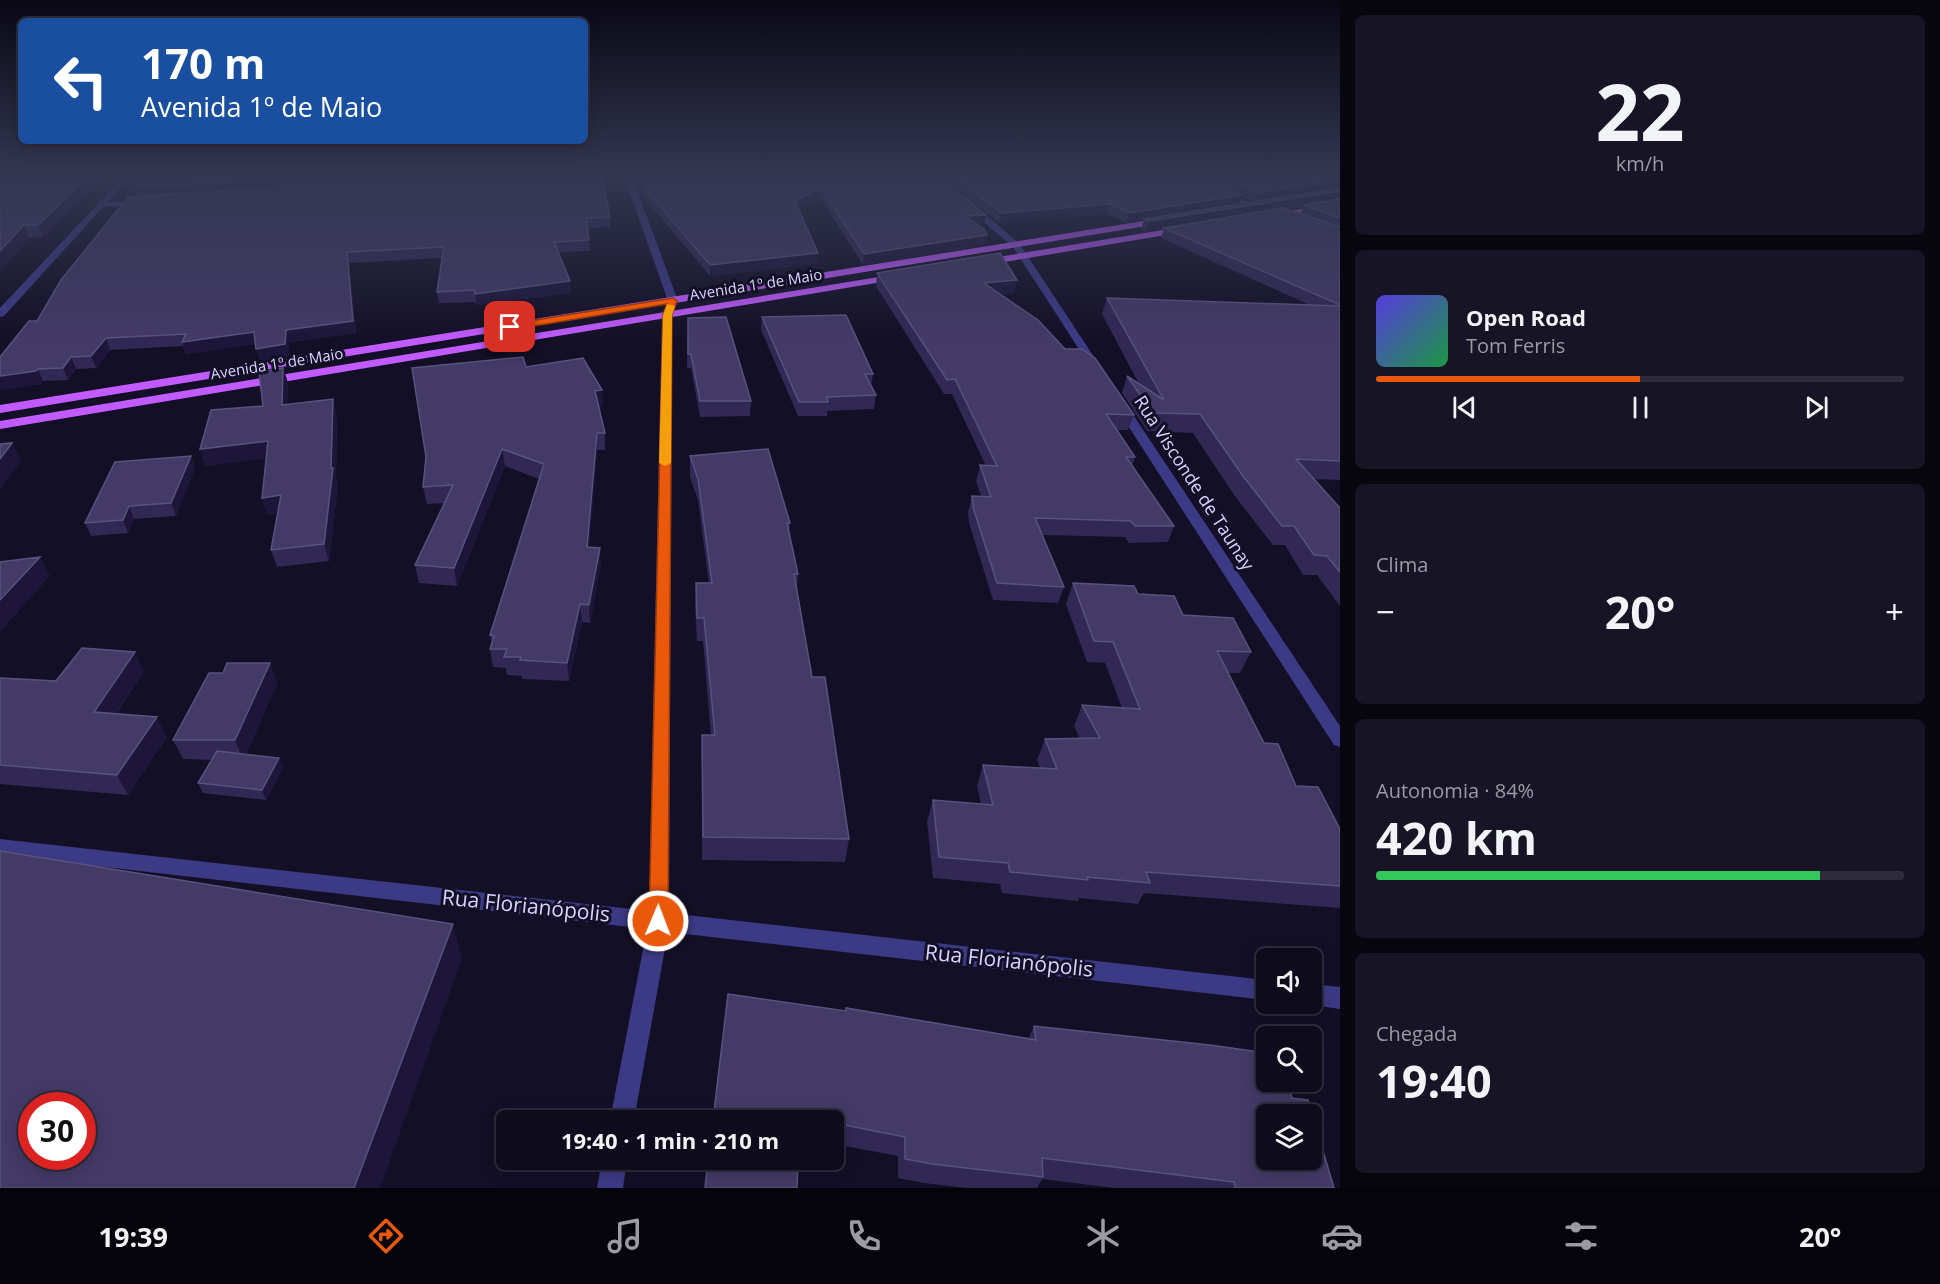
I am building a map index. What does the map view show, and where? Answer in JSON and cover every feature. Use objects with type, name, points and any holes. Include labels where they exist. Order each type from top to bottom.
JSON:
[{"type":"main road","name":"Avenida 1º de Maio","points":[[0,425],[670,308],[1020,250],[1113,231]]},
{"type":"main road","name":"Avenida 1º de Maio","points":[[980,263],[1020,250],[1168,231]]},
{"type":"main road","name":"Avenida 1º de Maio","points":[[0,409],[670,308],[903,276]]},
{"type":"street","points":[[0,314],[77,231]]},
{"type":"street","points":[[624,1110],[658,921],[670,308],[646,231]]},
{"type":"street","name":"Rua Visconde de Taunay","points":[[999,231],[1020,250],[1340,740]]},
{"type":"street","name":"Rua Florianópolis","points":[[0,846],[1256,989]]},
{"type":"street","points":[[1322,996],[1340,998]]},
{"type":"street","points":[[610,1188],[613,1170]]},
{"type":"building","points":[[0,231],[18,231],[0,251]]},
{"type":"building","points":[[100,231],[588,231],[589,240],[554,242],[570,281],[475,294],[474,290],[437,292],[444,247],[347,252],[353,321],[286,330],[285,344],[256,349],[254,332],[182,342],[186,334],[106,338],[91,356],[71,357],[63,368],[38,369],[0,376],[0,357],[29,321],[37,321],[61,280]]},
{"type":"building","points":[[681,231],[808,231],[818,253],[710,265]]},
{"type":"building","points":[[849,231],[985,231],[987,235],[864,254]]},
{"type":"building","points":[[1172,231],[1340,231],[1340,305]]},
{"type":"building","points":[[1000,253],[1017,280],[984,283],[1038,320],[1065,349],[1082,349],[1095,358],[1134,415],[1106,414],[1135,457],[1126,457],[1174,526],[1135,526],[1131,521],[1035,518],[1064,587],[997,583],[973,507],[972,496],[991,497],[980,465],[997,466],[955,379],[947,380],[877,273]]},
{"type":"building","points":[[1107,298],[1340,306],[1340,461],[1296,459],[1340,508],[1340,572],[1327,556],[1314,555],[1294,526],[1282,526],[1243,476],[1200,414],[1153,413],[1127,376],[1164,400]]},
{"type":"building","points":[[846,315],[873,374],[865,374],[876,395],[827,397],[828,402],[799,402],[762,317]]},
{"type":"building","points":[[726,317],[751,401],[700,401],[691,354],[688,354],[688,318]]},
{"type":"building","points":[[523,357],[526,367],[583,358],[602,390],[595,391],[605,433],[597,433],[587,547],[600,548],[589,605],[580,604],[567,663],[520,660],[521,657],[504,657],[507,649],[490,649],[494,636],[490,635],[544,464],[502,449],[454,568],[415,565],[453,485],[423,487],[426,457],[412,368]]},
{"type":"building","points":[[283,368],[282,405],[333,399],[331,468],[333,468],[324,544],[271,550],[281,495],[262,498],[268,441],[200,449],[211,410],[263,406],[259,372]]},
{"type":"building","points":[[12,443],[0,459],[0,444]]},
{"type":"building","points":[[768,449],[790,523],[787,523],[798,574],[794,574],[812,677],[825,677],[849,839],[703,837],[702,735],[715,735],[704,618],[697,618],[696,583],[712,583],[698,479],[690,456]]},
{"type":"building","points":[[191,456],[171,503],[129,506],[123,520],[85,523],[115,462]]},
{"type":"building","points":[[40,557],[0,600],[0,562]]},
{"type":"building","points":[[1073,583],[1134,586],[1138,594],[1174,596],[1183,615],[1233,618],[1251,652],[1217,651],[1264,743],[1278,744],[1296,786],[1318,787],[1340,829],[1340,886],[1146,872],[1150,883],[1087,877],[1088,880],[1010,872],[1008,863],[939,857],[933,800],[993,805],[983,765],[1057,769],[1045,739],[1100,738],[1082,705],[1140,709],[1113,642],[1094,641]]},
{"type":"building","points":[[82,648],[135,652],[94,712],[157,717],[117,775],[0,765],[0,678],[56,681]]},
{"type":"building","points":[[227,663],[270,663],[235,740],[173,740],[209,673],[223,673]]},
{"type":"building","points":[[217,751],[279,758],[262,790],[198,783]]},
{"type":"building","points":[[0,851],[453,924],[354,1188],[0,1188]]},
{"type":"building","points":[[728,994],[846,1011],[846,1008],[1036,1040],[1034,1026],[1256,1052],[1256,1092],[1290,1092],[1292,1098],[1308,1100],[1309,1104],[1256,1104],[1256,1170],[1322,1170],[1322,1147],[1334,1188],[1235,1188],[1234,1182],[1042,1158],[1043,1177],[932,1164],[905,1159],[905,1137],[844,1125],[844,1110],[714,1110]]},
{"type":"building","points":[[707,1170],[798,1170],[797,1188],[705,1188]]},
{"type":"slow traffic","points":[[665,463],[667,315],[671,306]]},
{"type":"route","points":[[510,327],[673,301],[667,315],[658,921]]}]
